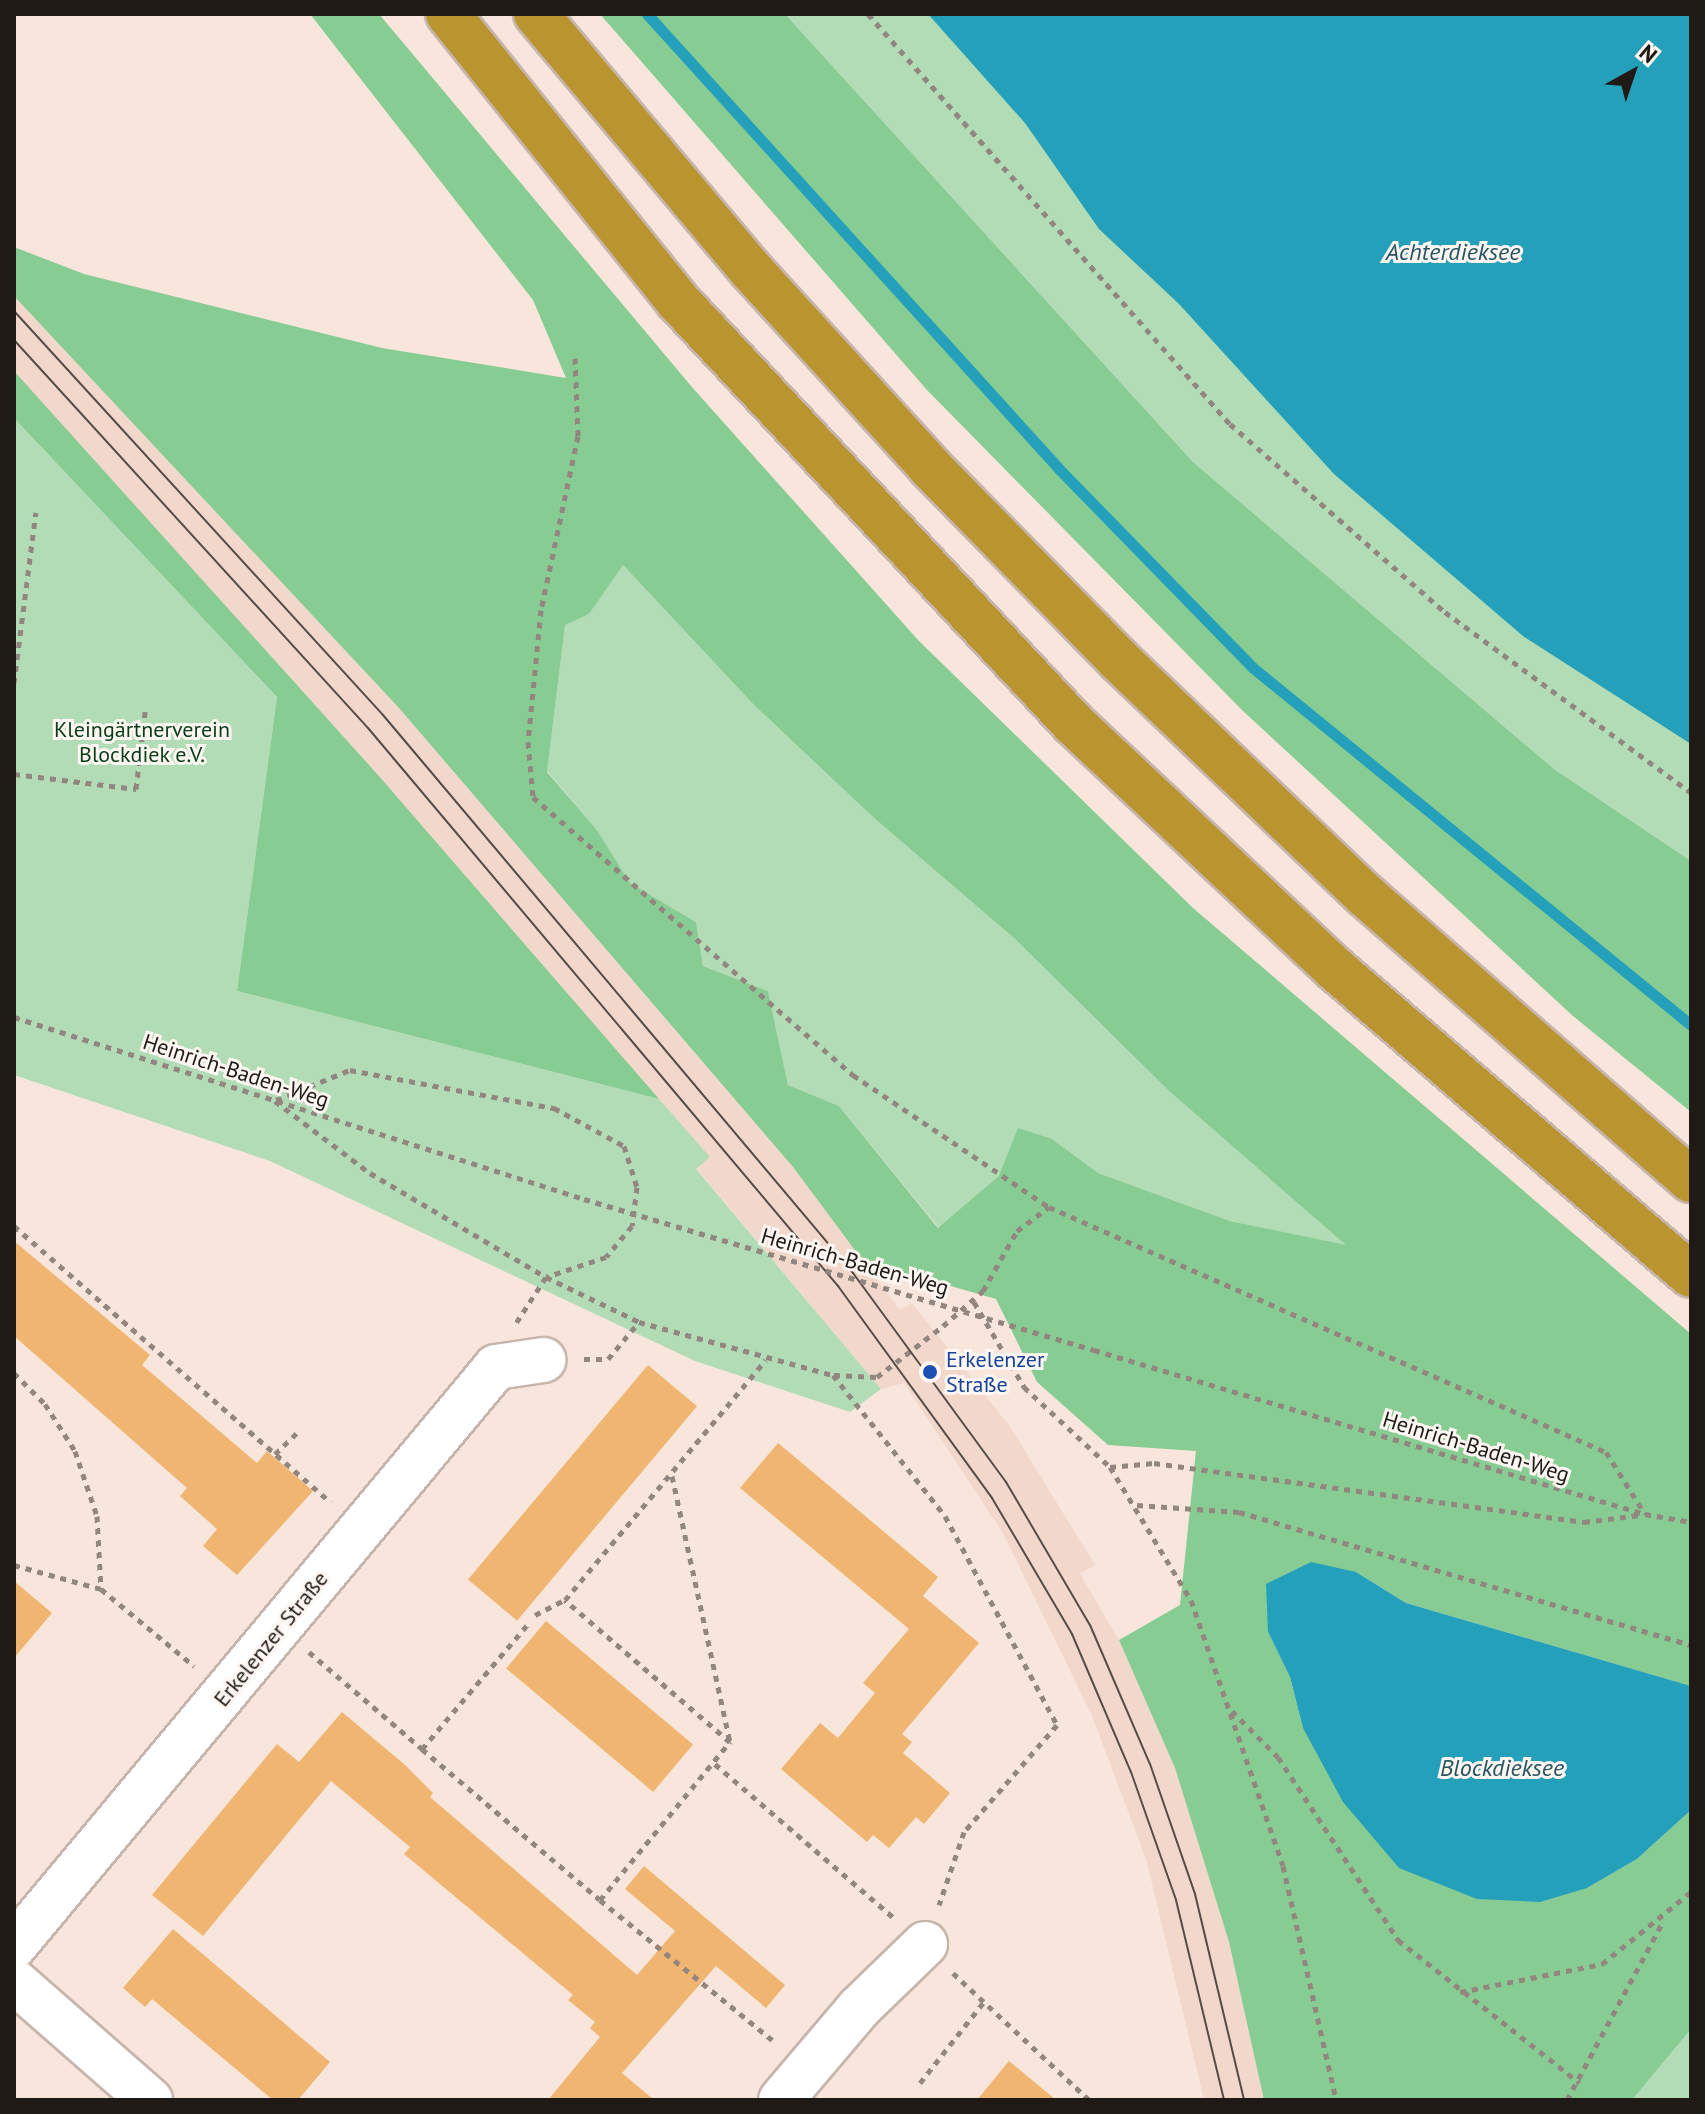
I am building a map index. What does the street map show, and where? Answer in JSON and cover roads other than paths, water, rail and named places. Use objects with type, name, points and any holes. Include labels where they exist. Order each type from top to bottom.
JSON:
[{"type":"highway","points":[[448,14],[677,300],[1073,723],[1335,969],[1691,1275]]},
{"type":"highway","points":[[536,14],[761,282],[1119,660],[1377,906],[1691,1180]]},
{"type":"street","name":"Erkelenzer Straße","points":[[14,1946],[227,1694],[496,1367],[543,1360]]},
{"type":"street","points":[[794,2084],[925,1944]]},
{"type":"street","points":[[14,1981],[150,2100]]},
{"type":"water","name":"Achterdieksee","points":[[928,14],[1691,14],[1691,744],[1523,636],[1334,474],[1179,304],[1099,229],[1025,123]]},
{"type":"water","name":"Blockdieksee","points":[[1311,1562],[1356,1572],[1406,1603],[1691,1686],[1691,1810],[1637,1859],[1587,1888],[1540,1902],[1477,1899],[1399,1868],[1343,1802],[1303,1728],[1290,1677],[1268,1632],[1266,1584]]},
{"type":"waterway","points":[[647,14],[1060,470],[1252,667],[1691,1025]]},
{"type":"tram line","points":[[14,311],[383,715],[853,1273],[1006,1482],[1090,1625],[1150,1764],[1195,1894],[1244,2100]]},
{"type":"tram line","points":[[14,340],[368,728],[838,1286],[992,1498],[1072,1634],[1131,1772],[1176,1900],[1224,2100]]},
{"type":"place","name":"Erkelenzer Straße","points":[[930,1372]]},
{"type":"park label","name":"Kleingärtnerverein Blockdiek e.V.","points":[[142,742]]}]
